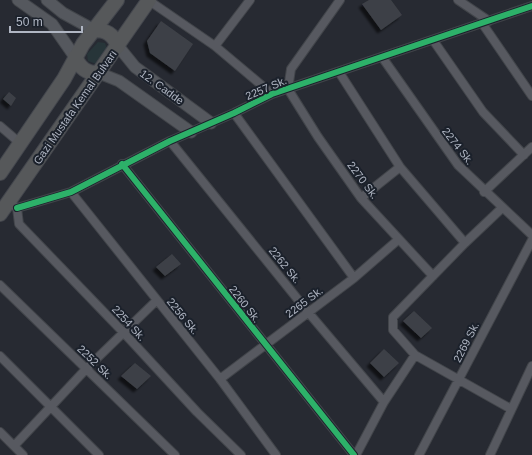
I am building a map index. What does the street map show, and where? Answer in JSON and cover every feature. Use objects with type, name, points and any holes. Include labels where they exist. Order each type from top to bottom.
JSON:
[{"type":"highway","name":"Gazi Mustafa Kemal Bulvarı","points":[[0,173],[64,79],[76,57],[94,30],[117,0]]},
{"type":"highway","name":"Gazi Mustafa Kemal Bulvarı","points":[[0,214],[13,205],[99,73],[149,0]]},
{"type":"highway","points":[[94,30],[108,32],[116,40],[118,46]]},
{"type":"highway","points":[[76,57],[83,69],[93,73],[99,73]]},
{"type":"main road","points":[[18,0],[52,24],[76,57]]},
{"type":"main road","points":[[47,0],[63,13],[94,30]]},
{"type":"main road","name":"12. Cadde","points":[[118,46],[135,67],[211,123]]},
{"type":"main road","name":"12. Cadde","points":[[99,73],[119,81],[191,132]]},
{"type":"street","points":[[149,0],[215,46],[272,94]]},
{"type":"street","points":[[215,46],[250,0]]},
{"type":"street","points":[[288,88],[291,69],[340,0]]},
{"type":"street","points":[[458,0],[486,22],[532,96]]},
{"type":"street","name":"2257 Sk.","points":[[13,205],[71,192],[122,164],[272,94],[532,6]]},
{"type":"street","points":[[433,40],[483,112],[524,155]]},
{"type":"street","name":"2274 Sk.","points":[[382,58],[458,166],[484,192],[532,235]]},
{"type":"street","points":[[339,72],[400,167],[465,243]]},
{"type":"street","name":"2270 Sk.","points":[[288,88],[318,137],[362,198],[433,276]]},
{"type":"street","points":[[234,113],[354,278]]},
{"type":"street","points":[[0,126],[21,144]]},
{"type":"street","name":"2262 Sk.","points":[[170,141],[308,312],[384,402]]},
{"type":"street","points":[[484,192],[532,147]]},
{"type":"street","name":"2260 Sk.","points":[[122,164],[264,345],[355,455]]},
{"type":"street","points":[[362,198],[400,167]]},
{"type":"street","name":"2256 Sk.","points":[[71,192],[156,301],[220,379],[276,455]]},
{"type":"street","name":"2254 Sk.","points":[[13,205],[19,224],[124,333],[197,412],[242,455]]},
{"type":"street","points":[[502,208],[465,243],[393,317],[393,330],[415,355],[511,409]]},
{"type":"street","name":"2265 Sk.","points":[[220,379],[354,278],[399,239]]},
{"type":"street","name":"2269 Sk.","points":[[419,455],[532,240]]},
{"type":"street","name":"2252 Sk.","points":[[0,285],[175,455]]},
{"type":"street","points":[[14,446],[87,368],[156,301]]},
{"type":"street","points":[[355,455],[384,402],[415,355]]},
{"type":"street","points":[[0,356],[99,455]]},
{"type":"street","points":[[490,455],[532,366]]},
{"type":"street","points":[[0,432],[23,455]]},
{"type":"shaded area","points":[[98,42],[105,43],[107,49],[96,64],[88,61],[87,54]]},
{"type":"building","points":[[369,0],[391,0],[402,15],[381,30],[362,4]]},
{"type":"building","points":[[161,21],[193,44],[175,71],[150,53],[147,41]]},
{"type":"building","points":[[9,92],[16,98],[11,106],[3,99]]},
{"type":"building","points":[[172,254],[181,264],[165,276],[156,267]]},
{"type":"building","points":[[414,311],[432,328],[421,338],[403,321]]},
{"type":"building","points":[[384,349],[399,363],[384,377],[370,363]]},
{"type":"building","points":[[135,363],[151,376],[137,389],[121,376]]},
{"type":"cycle path","points":[[17,208],[71,192],[170,141],[234,113],[272,94],[532,6]]},
{"type":"cycle path","points":[[122,164],[354,455]]}]
